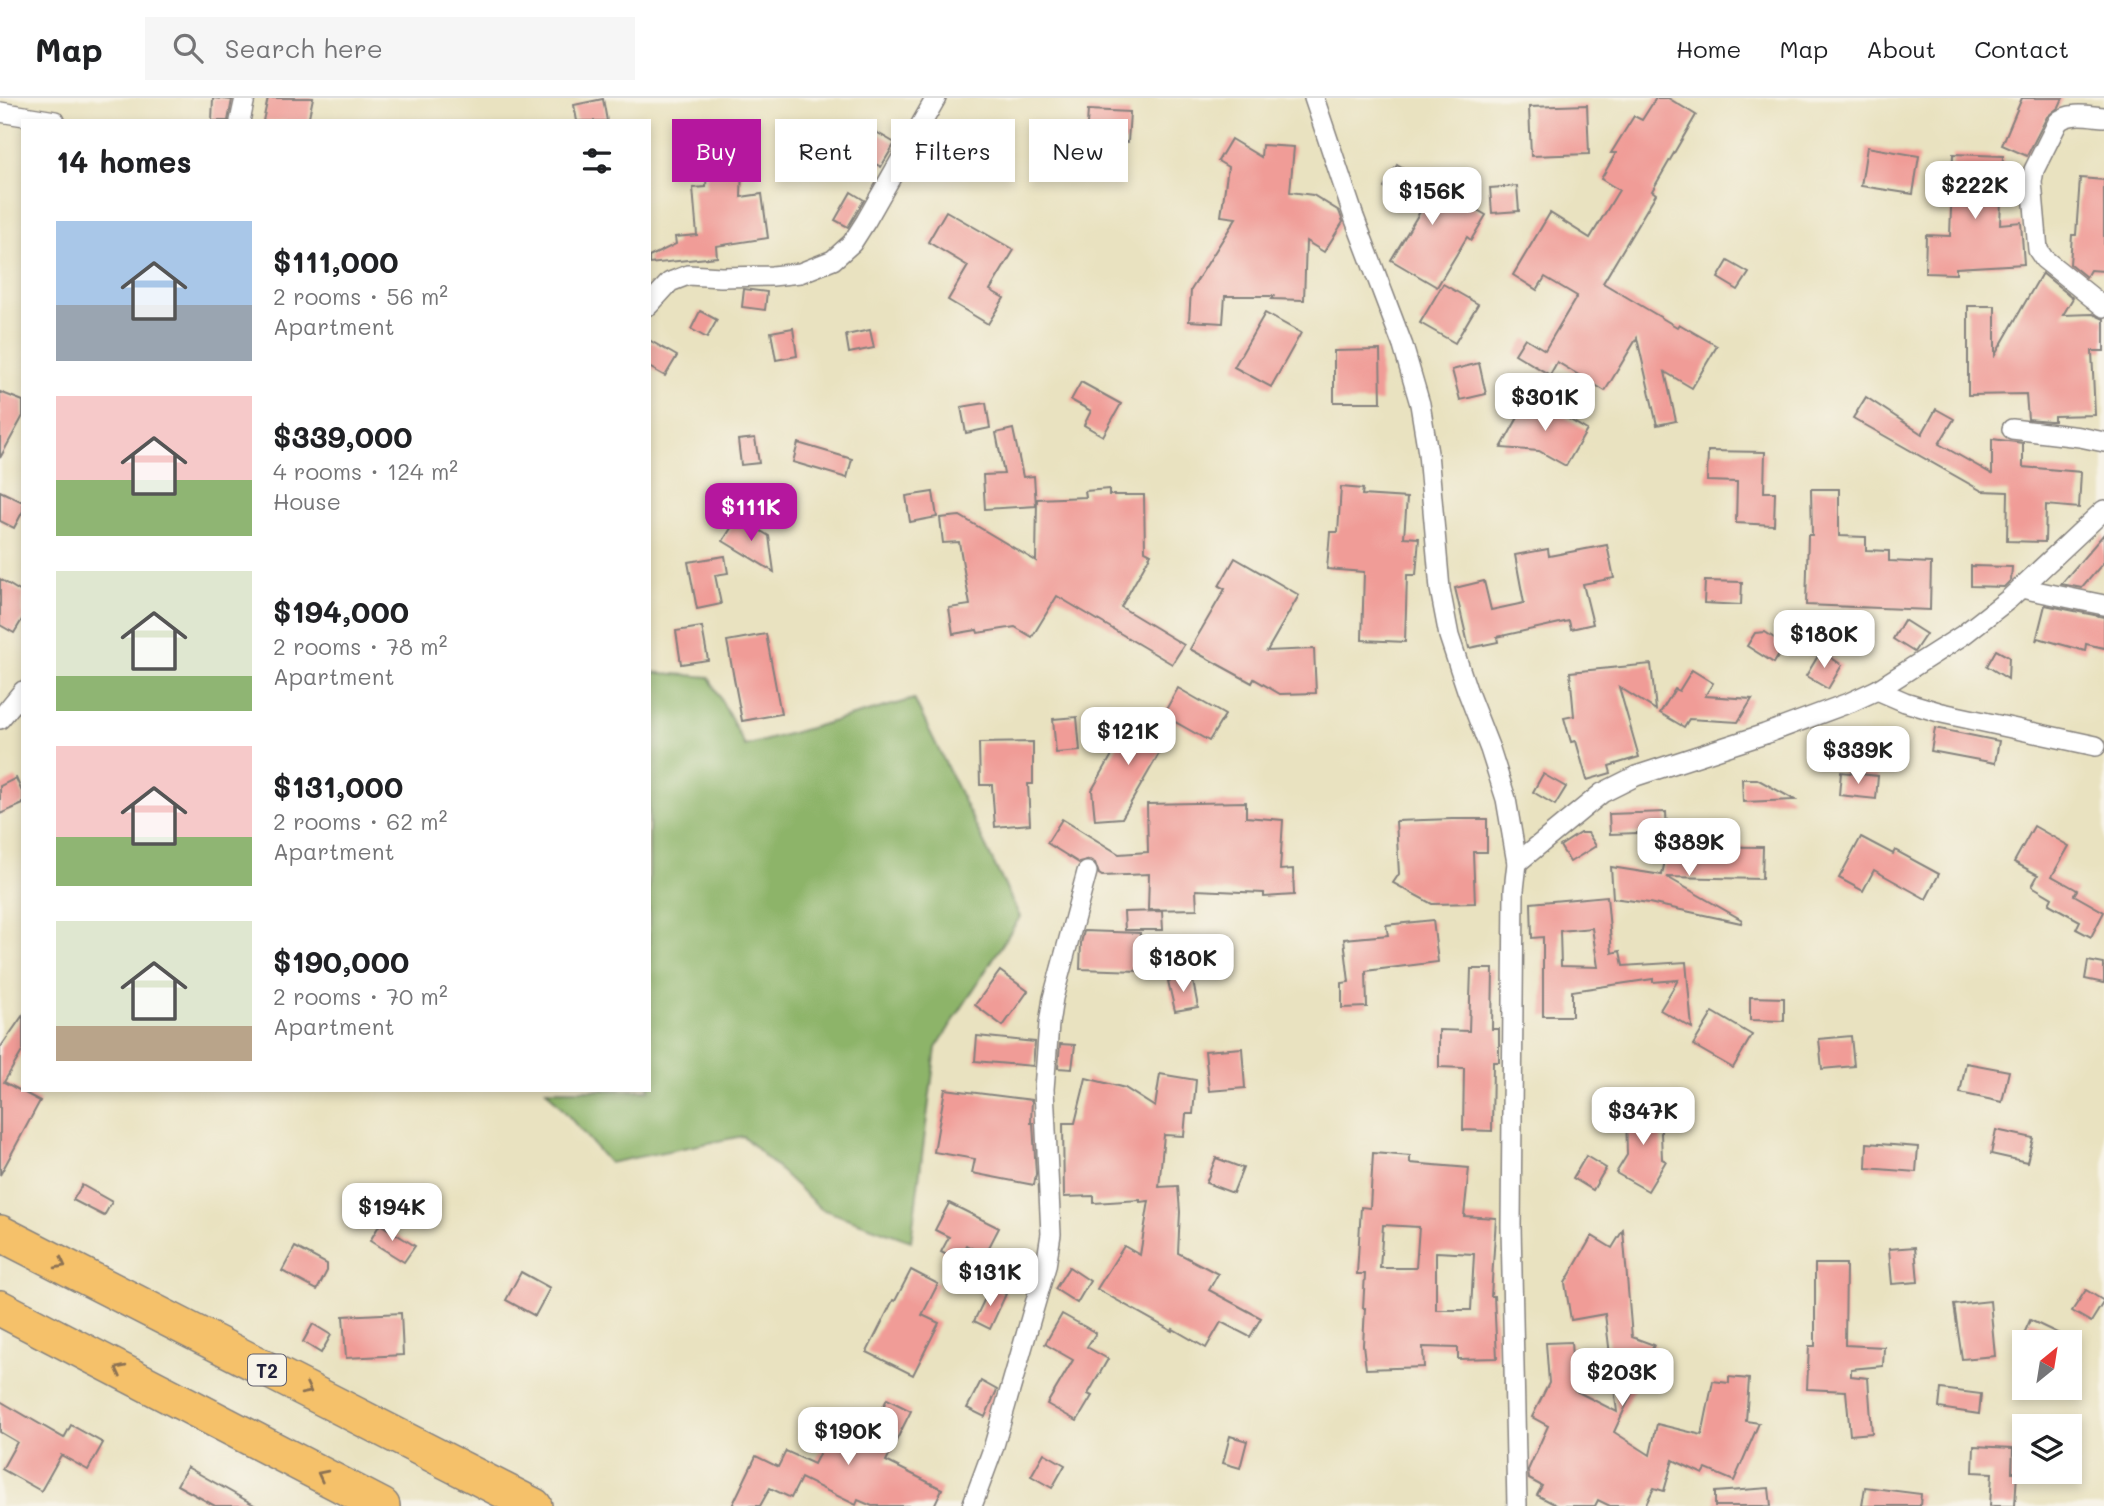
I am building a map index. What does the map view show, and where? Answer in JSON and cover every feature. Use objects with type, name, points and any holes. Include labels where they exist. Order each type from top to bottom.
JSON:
[{"type":"highway","name":"T2","points":[[0,1233],[534,1506]]},
{"type":"highway","points":[[0,1308],[383,1506]]},
{"type":"street","points":[[240,119],[245,98]]},
{"type":"street","points":[[651,303],[670,282],[688,275],[772,276],[800,272],[833,260],[852,243],[859,232],[936,98]]},
{"type":"street","points":[[1314,98],[1354,217],[1403,346],[1420,404],[1428,453],[1440,589],[1449,636],[1506,799],[1517,863],[1514,890],[1511,1226],[1517,1506]]},
{"type":"street","points":[[0,112],[43,119]]},
{"type":"street","points":[[2104,117],[2063,117],[2034,170],[2032,181],[2040,255],[2104,307]]},
{"type":"street","points":[[2012,429],[2104,442]]},
{"type":"street","points":[[1517,863],[1579,810],[1613,787],[1636,776],[1839,707],[1877,690],[1963,635],[2021,587],[2104,510]]},
{"type":"street","points":[[2021,587],[2104,605]]},
{"type":"street","points":[[1877,690],[1942,713],[2096,746]]},
{"type":"street","points":[[0,719],[21,693]]},
{"type":"street","points":[[972,1506],[993,1449],[1046,1266],[1051,1234],[1044,1089],[1049,1024],[1056,987],[1087,872]]},
{"type":"green space","points":[[651,672],[709,677],[745,746],[914,699],[1020,917],[936,1048],[911,1241],[821,1209],[743,1136],[609,1163],[548,1092],[651,1092]]},
{"type":"building","points":[[213,98],[232,100],[228,119],[212,119]]},
{"type":"building","points":[[268,98],[313,98],[308,119],[263,119]]},
{"type":"building","points":[[1656,98],[1668,98],[1696,115],[1652,191],[1656,194],[1603,283],[1677,327],[1679,324],[1717,346],[1692,388],[1665,372],[1676,421],[1657,425],[1637,338],[1605,391],[1557,362],[1550,375],[1515,354],[1525,338],[1545,350],[1577,296],[1545,277],[1537,290],[1513,275],[1550,213],[1590,238],[1619,190],[1601,179],[1616,153],[1611,153],[1634,116],[1642,120]]},
{"type":"building","points":[[2022,98],[2063,98],[2059,107],[2047,117],[2027,156],[2002,145]]},
{"type":"building","points":[[603,99],[607,119],[577,119],[574,105]]},
{"type":"building","points":[[1587,105],[1589,154],[1531,156],[1529,107]]},
{"type":"building","points":[[1088,110],[1130,112],[1128,142],[1128,119],[1087,119]]},
{"type":"building","points":[[877,133],[891,141],[891,150],[881,167],[877,165]]},
{"type":"building","points":[[1231,139],[1261,157],[1262,145],[1294,147],[1290,192],[1313,195],[1339,211],[1343,222],[1324,252],[1306,241],[1304,300],[1272,299],[1274,296],[1225,296],[1223,323],[1189,321],[1191,290],[1236,218],[1221,216],[1228,167],[1218,161]]},
{"type":"building","points":[[1867,147],[1919,156],[1913,194],[1861,186]]},
{"type":"building","points":[[1953,154],[2003,156],[2000,224],[2021,222],[2024,264],[1956,268],[1956,274],[1925,273],[1926,235],[1950,236]]},
{"type":"building","points":[[1397,165],[1462,204],[1463,202],[1486,215],[1471,240],[1467,237],[1437,287],[1391,260],[1421,210],[1384,188]]},
{"type":"building","points":[[2080,178],[2104,180],[2104,271],[2090,270],[2086,277],[2070,264],[2072,235],[2076,235]]},
{"type":"building","points":[[706,182],[741,182],[741,197],[762,194],[768,238],[716,246],[717,257],[651,264],[651,256],[676,244],[675,237],[697,235],[693,188],[706,187]]},
{"type":"building","points":[[1517,186],[1519,211],[1492,213],[1490,188]]},
{"type":"building","points":[[851,192],[864,200],[848,227],[835,220]]},
{"type":"building","points":[[946,211],[1014,250],[990,290],[1004,298],[988,324],[948,300],[968,266],[928,242]]},
{"type":"building","points":[[1728,261],[1749,273],[1738,290],[1718,278]]},
{"type":"building","points":[[2042,273],[2073,298],[2063,315],[2093,314],[2104,319],[2104,351],[2092,351],[2095,415],[2054,416],[2054,421],[2028,419],[2026,394],[1968,395],[1968,306],[1995,306],[1995,355]]},
{"type":"building","points":[[1443,284],[1478,304],[1455,343],[1420,323]]},
{"type":"building","points":[[744,289],[767,292],[765,310],[742,307]]},
{"type":"building","points":[[700,311],[717,320],[707,338],[691,329]]},
{"type":"building","points":[[1265,313],[1301,333],[1271,387],[1234,367]]},
{"type":"building","points":[[793,328],[797,356],[776,360],[771,332]]},
{"type":"building","points":[[870,330],[874,348],[849,353],[846,335]]},
{"type":"building","points":[[651,341],[677,356],[665,376],[651,368]]},
{"type":"building","points":[[1380,350],[1381,402],[1334,402],[1334,351]]},
{"type":"building","points":[[1479,363],[1486,394],[1460,400],[1452,370]]},
{"type":"building","points":[[1081,382],[1121,404],[1103,436],[1084,425],[1091,411],[1071,400]]},
{"type":"building","points":[[0,392],[21,400],[21,420],[0,458]]},
{"type":"building","points":[[1530,396],[1587,430],[1566,466],[1539,451],[1501,448]]},
{"type":"building","points":[[1866,397],[1922,434],[1936,409],[1954,419],[1939,444],[1992,474],[1992,439],[2023,443],[2023,467],[2081,472],[2079,508],[2046,505],[2045,542],[2007,541],[2008,492],[1982,491],[1853,418]]},
{"type":"building","points":[[986,403],[990,428],[966,433],[961,407]]},
{"type":"building","points":[[1013,429],[1023,477],[1034,476],[1036,506],[985,509],[983,475],[1004,474],[996,433]]},
{"type":"building","points":[[755,438],[759,463],[741,465],[738,440]]},
{"type":"building","points":[[798,443],[852,459],[847,478],[793,462]]},
{"type":"building","points":[[1708,451],[1765,452],[1764,492],[1775,492],[1774,525],[1736,523],[1737,482],[1707,481]]},
{"type":"building","points":[[1341,487],[1363,489],[1362,495],[1407,498],[1404,537],[1419,538],[1416,575],[1407,575],[1405,642],[1362,640],[1364,572],[1327,569],[1330,532],[1338,532]]},
{"type":"building","points":[[1109,489],[1109,495],[1144,495],[1145,551],[1151,554],[1121,607],[1184,645],[1172,664],[1057,596],[1032,637],[1015,627],[953,634],[949,608],[970,605],[959,542],[943,543],[940,518],[960,516],[1036,561],[1037,499],[1086,497],[1085,491]]},
{"type":"building","points":[[1811,489],[1839,489],[1839,536],[1866,537],[1866,550],[1889,551],[1889,561],[1931,563],[1930,610],[1806,605],[1808,535],[1812,535]]},
{"type":"building","points":[[0,491],[21,501],[21,515],[14,528],[0,521]]},
{"type":"building","points":[[933,492],[937,517],[910,522],[906,496]]},
{"type":"building","points":[[738,517],[769,536],[774,572],[723,541]]},
{"type":"building","points":[[2104,534],[2104,562],[2082,588],[2061,584]]},
{"type":"building","points":[[1607,545],[1614,578],[1583,584],[1593,624],[1571,629],[1569,621],[1497,637],[1498,642],[1469,648],[1455,588],[1484,581],[1491,610],[1524,603],[1515,555],[1548,549],[1549,556]]},
{"type":"building","points":[[725,556],[728,573],[715,575],[721,604],[697,609],[688,562]]},
{"type":"building","points":[[1235,558],[1299,595],[1267,651],[1314,649],[1316,693],[1280,694],[1254,679],[1252,683],[1190,649],[1225,589],[1219,586]]},
{"type":"building","points":[[1971,566],[2012,567],[2011,580],[2004,587],[1971,586]]},
{"type":"building","points":[[0,579],[21,592],[21,621],[14,633],[0,625]]},
{"type":"building","points":[[1705,581],[1742,582],[1741,605],[1704,603]]},
{"type":"building","points":[[2045,605],[2104,617],[2104,648],[2086,644],[2085,651],[2038,638],[2036,641]]},
{"type":"building","points":[[1904,620],[1926,634],[1914,652],[1893,639]]},
{"type":"building","points":[[702,627],[708,660],[681,664],[676,631]]},
{"type":"building","points":[[1765,632],[1785,645],[1774,663],[1747,646],[1755,633]]},
{"type":"building","points":[[766,634],[781,714],[742,721],[727,641]]},
{"type":"building","points":[[1996,650],[2009,657],[2008,679],[1987,666]]},
{"type":"building","points":[[1821,651],[1842,665],[1828,689],[1806,676]]},
{"type":"building","points":[[1651,664],[1656,710],[1619,687],[1639,757],[1609,766],[1611,773],[1587,780],[1576,741],[1571,742],[1564,718],[1574,716],[1570,672]]},
{"type":"building","points":[[1692,670],[1713,683],[1705,696],[1752,699],[1738,722],[1689,719],[1684,727],[1660,713],[1675,689],[1679,691]]},
{"type":"building","points":[[1178,688],[1225,715],[1209,741],[1163,715]]},
{"type":"building","points":[[1137,711],[1172,731],[1122,818],[1095,820],[1092,790]]},
{"type":"building","points":[[1077,717],[1080,751],[1056,753],[1053,719]]},
{"type":"building","points":[[1935,728],[1999,741],[1995,763],[1931,751]]},
{"type":"building","points":[[1033,742],[1033,784],[1028,784],[1030,824],[995,827],[992,785],[980,785],[979,743]]},
{"type":"building","points":[[1841,772],[1878,776],[1876,799],[1839,795]]},
{"type":"building","points":[[1543,774],[1566,787],[1555,805],[1533,792]]},
{"type":"building","points":[[16,778],[21,789],[21,805],[0,814],[0,786]]},
{"type":"building","points":[[1742,779],[1757,779],[1795,800],[1743,802]]},
{"type":"building","points":[[1246,802],[1246,817],[1283,820],[1280,870],[1293,869],[1294,895],[1264,897],[1264,893],[1196,890],[1197,909],[1148,910],[1149,874],[1102,876],[1095,863],[1090,860],[1079,863],[1047,843],[1062,819],[1119,854],[1148,852],[1147,804]]},
{"type":"building","points":[[1666,812],[1667,832],[1610,834],[1609,814]]},
{"type":"building","points":[[1487,819],[1487,852],[1473,852],[1475,903],[1432,904],[1393,883],[1399,874],[1396,821]]},
{"type":"building","points":[[2034,826],[2069,846],[2052,876],[2077,890],[2074,895],[2104,912],[2091,937],[2076,929],[2080,921],[2049,904],[2052,898],[2032,886],[2038,875],[2014,862]]},
{"type":"building","points":[[1580,833],[1588,833],[1596,846],[1570,862],[1560,846]]},
{"type":"building","points":[[1861,837],[1893,854],[1895,850],[1939,874],[1926,899],[1874,870],[1863,891],[1839,878]]},
{"type":"building","points":[[1668,846],[1763,847],[1762,879],[1667,877],[1742,920],[1741,923],[1613,898],[1611,867],[1662,875]]},
{"type":"building","points":[[1607,896],[1612,953],[1620,951],[1623,966],[1686,962],[1692,1028],[1660,1010],[1678,980],[1653,982],[1653,979],[1572,991],[1572,1016],[1543,1016],[1543,937],[1532,938],[1531,903]],"holes":[[[1592,928],[1598,967],[1561,966],[1560,931]]]},
{"type":"building","points":[[1162,911],[1163,930],[1125,930],[1124,912]]},
{"type":"building","points":[[1433,920],[1438,962],[1366,971],[1367,1007],[1342,1008],[1342,983],[1349,982],[1344,939],[1388,935],[1386,925]]},
{"type":"building","points":[[1084,931],[1140,933],[1139,971],[1080,969]]},
{"type":"building","points":[[2088,961],[2104,964],[2104,983],[2085,979]]},
{"type":"building","points":[[1471,969],[1493,969],[1492,1029],[1499,1029],[1499,1062],[1493,1062],[1492,1131],[1463,1130],[1464,1068],[1439,1067],[1439,1030],[1469,1031]]},
{"type":"building","points":[[1000,971],[1028,991],[1003,1026],[975,1005]]},
{"type":"building","points":[[1192,976],[1198,1007],[1175,1011],[1168,981]]},
{"type":"building","points":[[1750,997],[1784,998],[1784,1021],[1750,1020]]},
{"type":"building","points":[[1713,1012],[1752,1035],[1733,1068],[1693,1045]]},
{"type":"building","points":[[21,1018],[21,1053],[4,1082],[40,1101],[0,1175],[0,1048]]},
{"type":"building","points":[[977,1036],[1035,1042],[1033,1066],[975,1061]]},
{"type":"building","points":[[1851,1036],[1854,1066],[1822,1069],[1819,1039]]},
{"type":"building","points":[[1060,1044],[1075,1045],[1072,1069],[1058,1068]]},
{"type":"building","points":[[1242,1048],[1245,1088],[1209,1091],[1205,1051]]},
{"type":"building","points":[[1966,1063],[2009,1071],[2002,1102],[1960,1093]]},
{"type":"building","points":[[1160,1074],[1196,1080],[1193,1114],[1186,1114],[1184,1136],[1164,1135],[1159,1187],[1178,1186],[1178,1253],[1218,1274],[1209,1290],[1261,1318],[1250,1337],[1221,1322],[1206,1348],[1097,1289],[1124,1246],[1140,1255],[1149,1201],[1094,1203],[1094,1196],[1064,1197],[1063,1123],[1075,1123],[1086,1078],[1125,1088],[1155,1107]]},
{"type":"building","points":[[945,1089],[1032,1100],[1031,1123],[1036,1174],[1034,1185],[972,1173],[975,1159],[934,1152]]},
{"type":"building","points":[[1660,1107],[1662,1159],[1666,1161],[1648,1191],[1616,1173],[1627,1155],[1626,1108]]},
{"type":"building","points":[[1996,1130],[2033,1138],[2027,1162],[1991,1154]]},
{"type":"building","points":[[1867,1143],[1918,1147],[1916,1172],[1866,1168]]},
{"type":"building","points":[[1373,1153],[1410,1156],[1410,1163],[1469,1168],[1464,1216],[1496,1218],[1491,1296],[1494,1296],[1497,1358],[1458,1359],[1458,1348],[1423,1347],[1424,1367],[1366,1369],[1363,1345],[1365,1274],[1357,1274],[1361,1207],[1370,1208]],"holes":[[[1383,1225],[1419,1227],[1416,1268],[1380,1268]],[[1436,1252],[1474,1254],[1471,1310],[1436,1310]]]},
{"type":"building","points":[[1586,1156],[1606,1168],[1593,1190],[1573,1178]]},
{"type":"building","points":[[1216,1158],[1243,1168],[1233,1193],[1206,1183]]},
{"type":"building","points":[[82,1185],[112,1202],[104,1216],[73,1200]]},
{"type":"building","points":[[949,1203],[999,1228],[985,1255],[966,1245],[958,1261],[941,1252],[949,1237],[935,1230]]},
{"type":"building","points":[[380,1224],[415,1246],[404,1262],[370,1241]]},
{"type":"building","points":[[1623,1230],[1632,1337],[1654,1345],[1614,1432],[1650,1455],[1657,1424],[1702,1435],[1713,1381],[1729,1383],[1729,1377],[1749,1379],[1746,1421],[1759,1423],[1734,1481],[1706,1469],[1703,1474],[1673,1460],[1664,1491],[1654,1488],[1645,1506],[1610,1506],[1598,1500],[1595,1506],[1558,1506],[1537,1495],[1542,1486],[1529,1479],[1528,1470],[1548,1426],[1532,1417],[1549,1383],[1546,1343],[1571,1342],[1574,1390],[1617,1412],[1605,1314],[1571,1320],[1565,1283],[1592,1236],[1612,1248]]},
{"type":"building","points":[[295,1247],[327,1264],[327,1271],[317,1290],[282,1271]]},
{"type":"building","points":[[1915,1247],[1918,1282],[1892,1284],[1889,1249]]},
{"type":"building","points":[[1815,1264],[1846,1264],[1845,1345],[1884,1347],[1883,1366],[1851,1369],[1851,1376],[1868,1378],[1872,1433],[1850,1435],[1846,1391],[1807,1389],[1809,1346],[1815,1346]]},
{"type":"building","points":[[1069,1267],[1090,1281],[1077,1303],[1055,1289]]},
{"type":"building","points":[[911,1270],[938,1284],[922,1315],[939,1323],[913,1375],[867,1352]]},
{"type":"building","points":[[521,1272],[550,1288],[535,1316],[506,1300]]},
{"type":"building","points":[[991,1286],[1006,1294],[990,1329],[974,1321]]},
{"type":"building","points":[[2086,1290],[2104,1301],[2091,1322],[2072,1311]]},
{"type":"building","points":[[1990,1301],[1995,1356],[1962,1359],[1954,1305]]},
{"type":"building","points":[[401,1313],[403,1355],[346,1358],[343,1316]]},
{"type":"building","points":[[1062,1314],[1096,1333],[1087,1347],[1108,1359],[1088,1394],[1092,1396],[1077,1421],[1047,1404],[1073,1360],[1045,1344]]},
{"type":"building","points":[[2030,1320],[2051,1330],[2026,1330]]},
{"type":"building","points":[[313,1324],[331,1335],[321,1353],[303,1342]]},
{"type":"building","points":[[981,1381],[997,1390],[985,1417],[967,1408]]},
{"type":"building","points":[[1941,1389],[1981,1394],[1979,1414],[1939,1408]]},
{"type":"building","points":[[887,1399],[911,1411],[886,1461],[942,1489],[934,1506],[872,1506],[858,1500],[856,1505],[801,1478],[791,1498],[770,1488],[760,1506],[732,1506],[756,1456],[778,1467],[786,1451],[814,1464],[829,1434],[836,1437],[850,1407],[876,1421]]},
{"type":"building","points":[[0,1401],[64,1438],[71,1425],[103,1443],[88,1470],[61,1455],[41,1491],[2,1469],[17,1442],[0,1432]]},
{"type":"building","points":[[1230,1436],[1247,1441],[1240,1468],[1223,1463]]},
{"type":"building","points":[[1974,1446],[2012,1448],[2012,1484],[2016,1484],[2015,1506],[1990,1506],[1992,1473],[1973,1472]]},
{"type":"building","points":[[1044,1453],[1065,1465],[1052,1488],[1031,1476]]},
{"type":"building","points":[[187,1467],[256,1506],[215,1506],[177,1485]]},
{"type":"building","points":[[1865,1487],[1921,1494],[1920,1506],[1862,1506]]},
{"type":"building","points":[[1769,1488],[1771,1506],[1715,1506],[1715,1492]]}]
